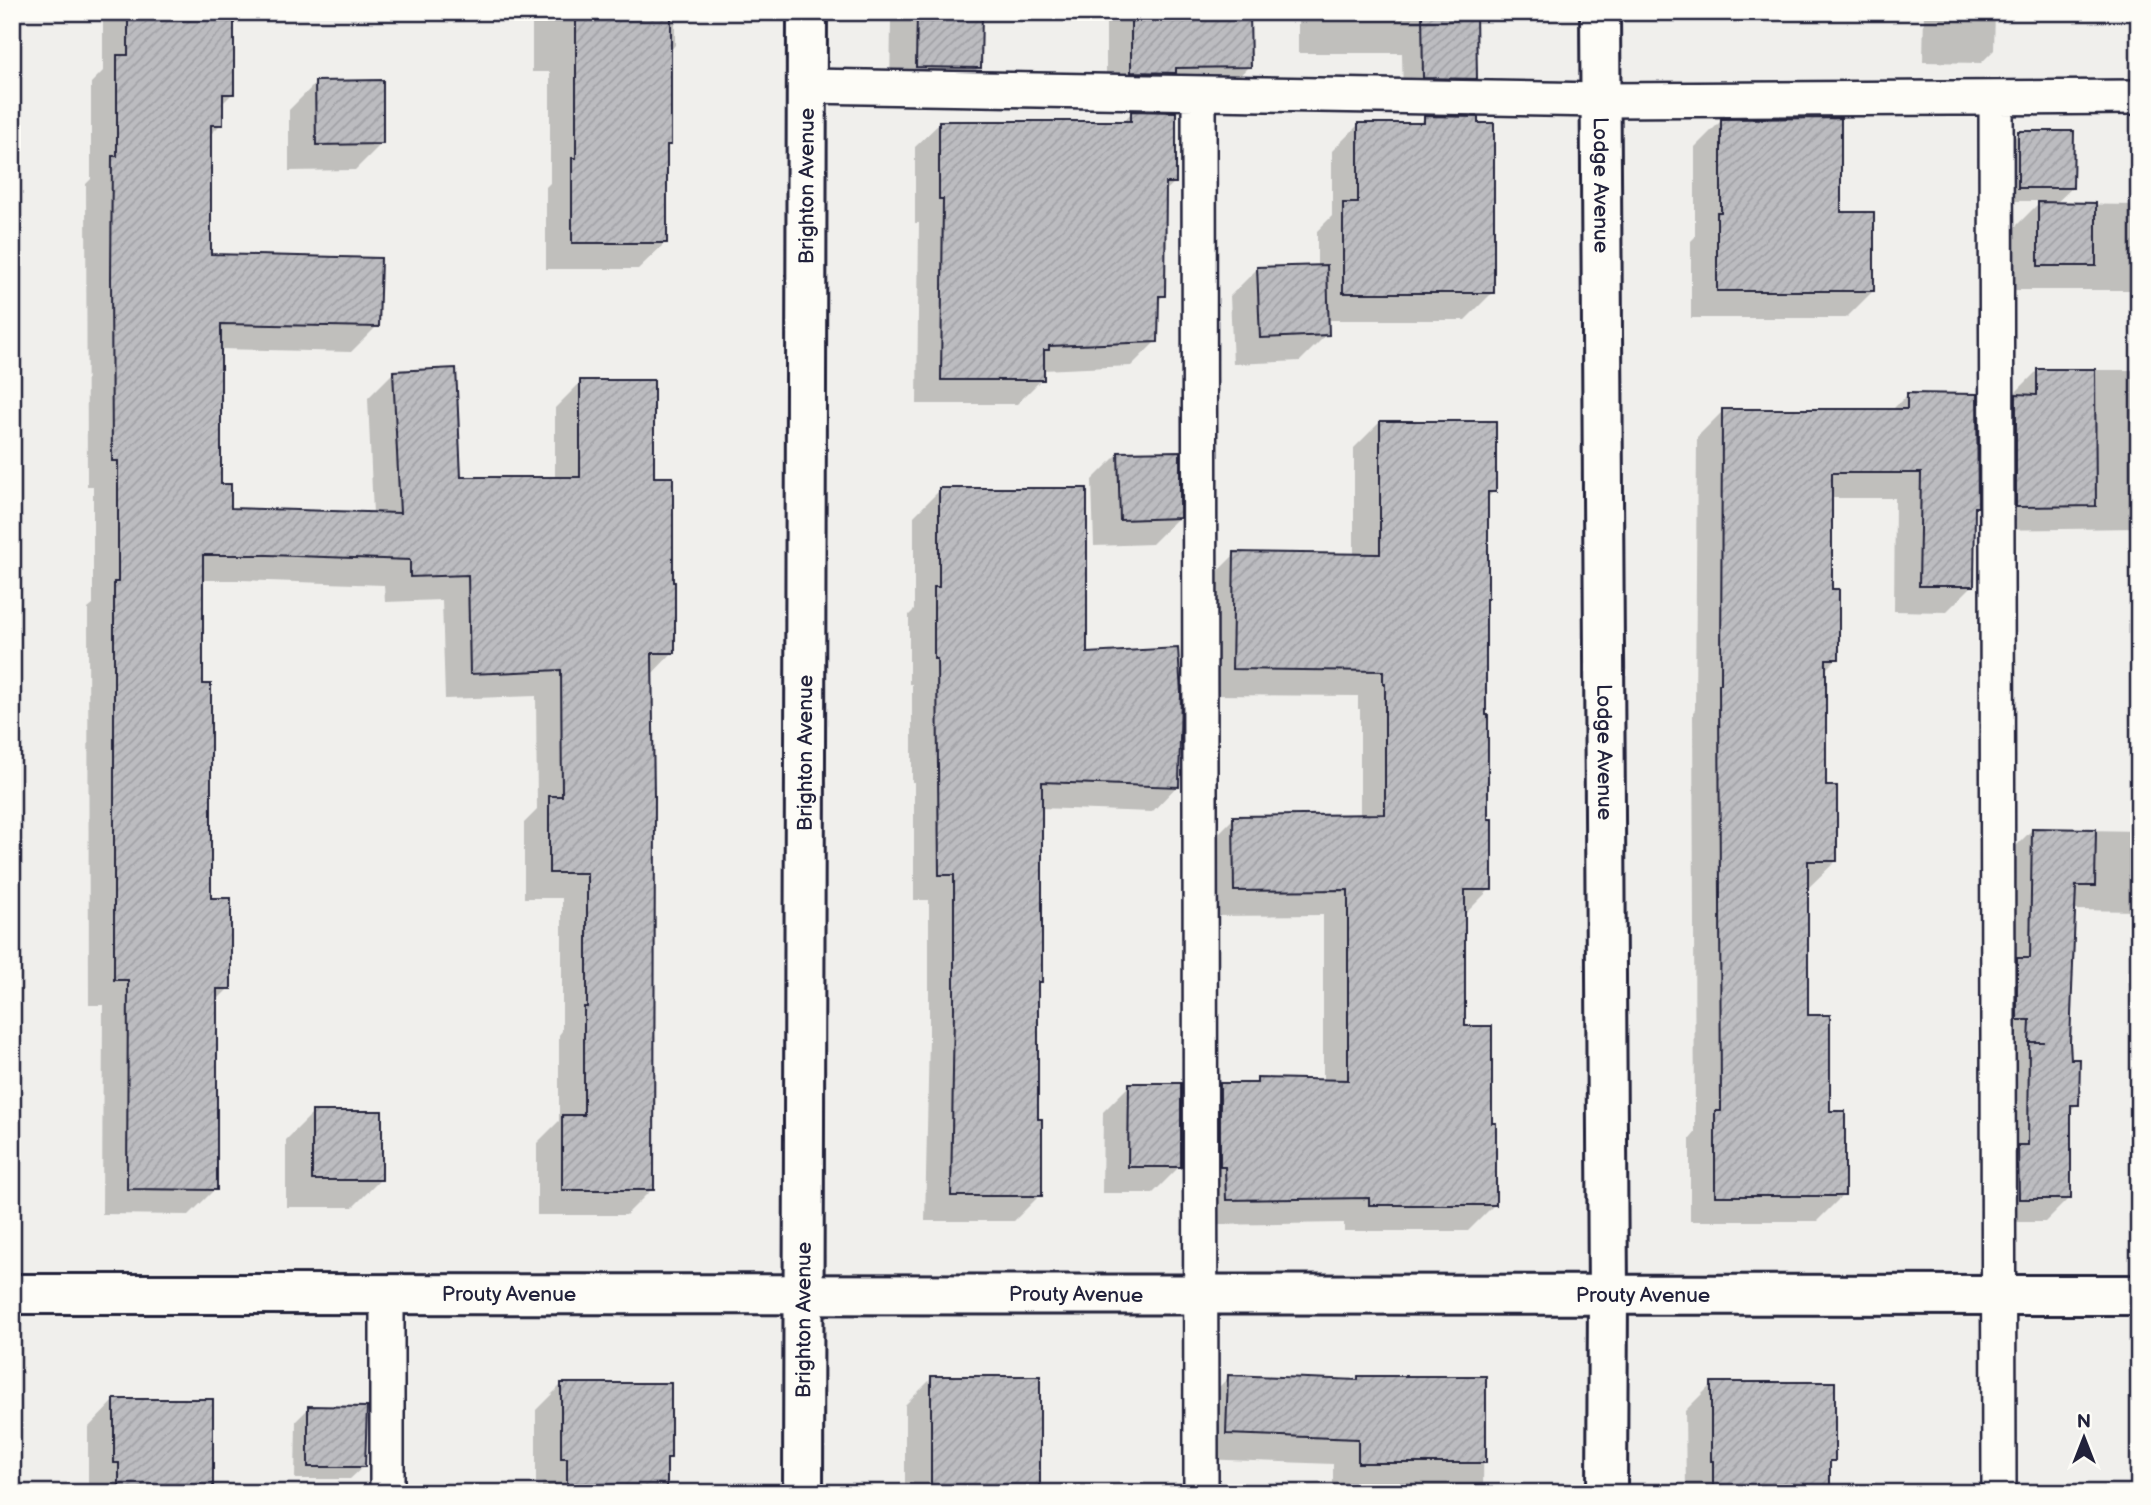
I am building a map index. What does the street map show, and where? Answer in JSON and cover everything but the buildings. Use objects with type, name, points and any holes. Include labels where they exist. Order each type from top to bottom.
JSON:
[{"type":"street","name":"Brighton Avenue","points":[[803,1493],[807,12]]},
{"type":"street","name":"Lodge Avenue","points":[[1600,12],[1607,1493]]},
{"type":"street","name":"Prouty Avenue","points":[[12,1294],[2139,1296]]},
{"type":"lane","points":[[807,86],[1601,100],[2139,97]]},
{"type":"lane","points":[[1199,93],[1201,1493]]},
{"type":"lane","points":[[1996,98],[1999,1493]]},
{"type":"lane","points":[[387,1295],[387,1493]]}]
